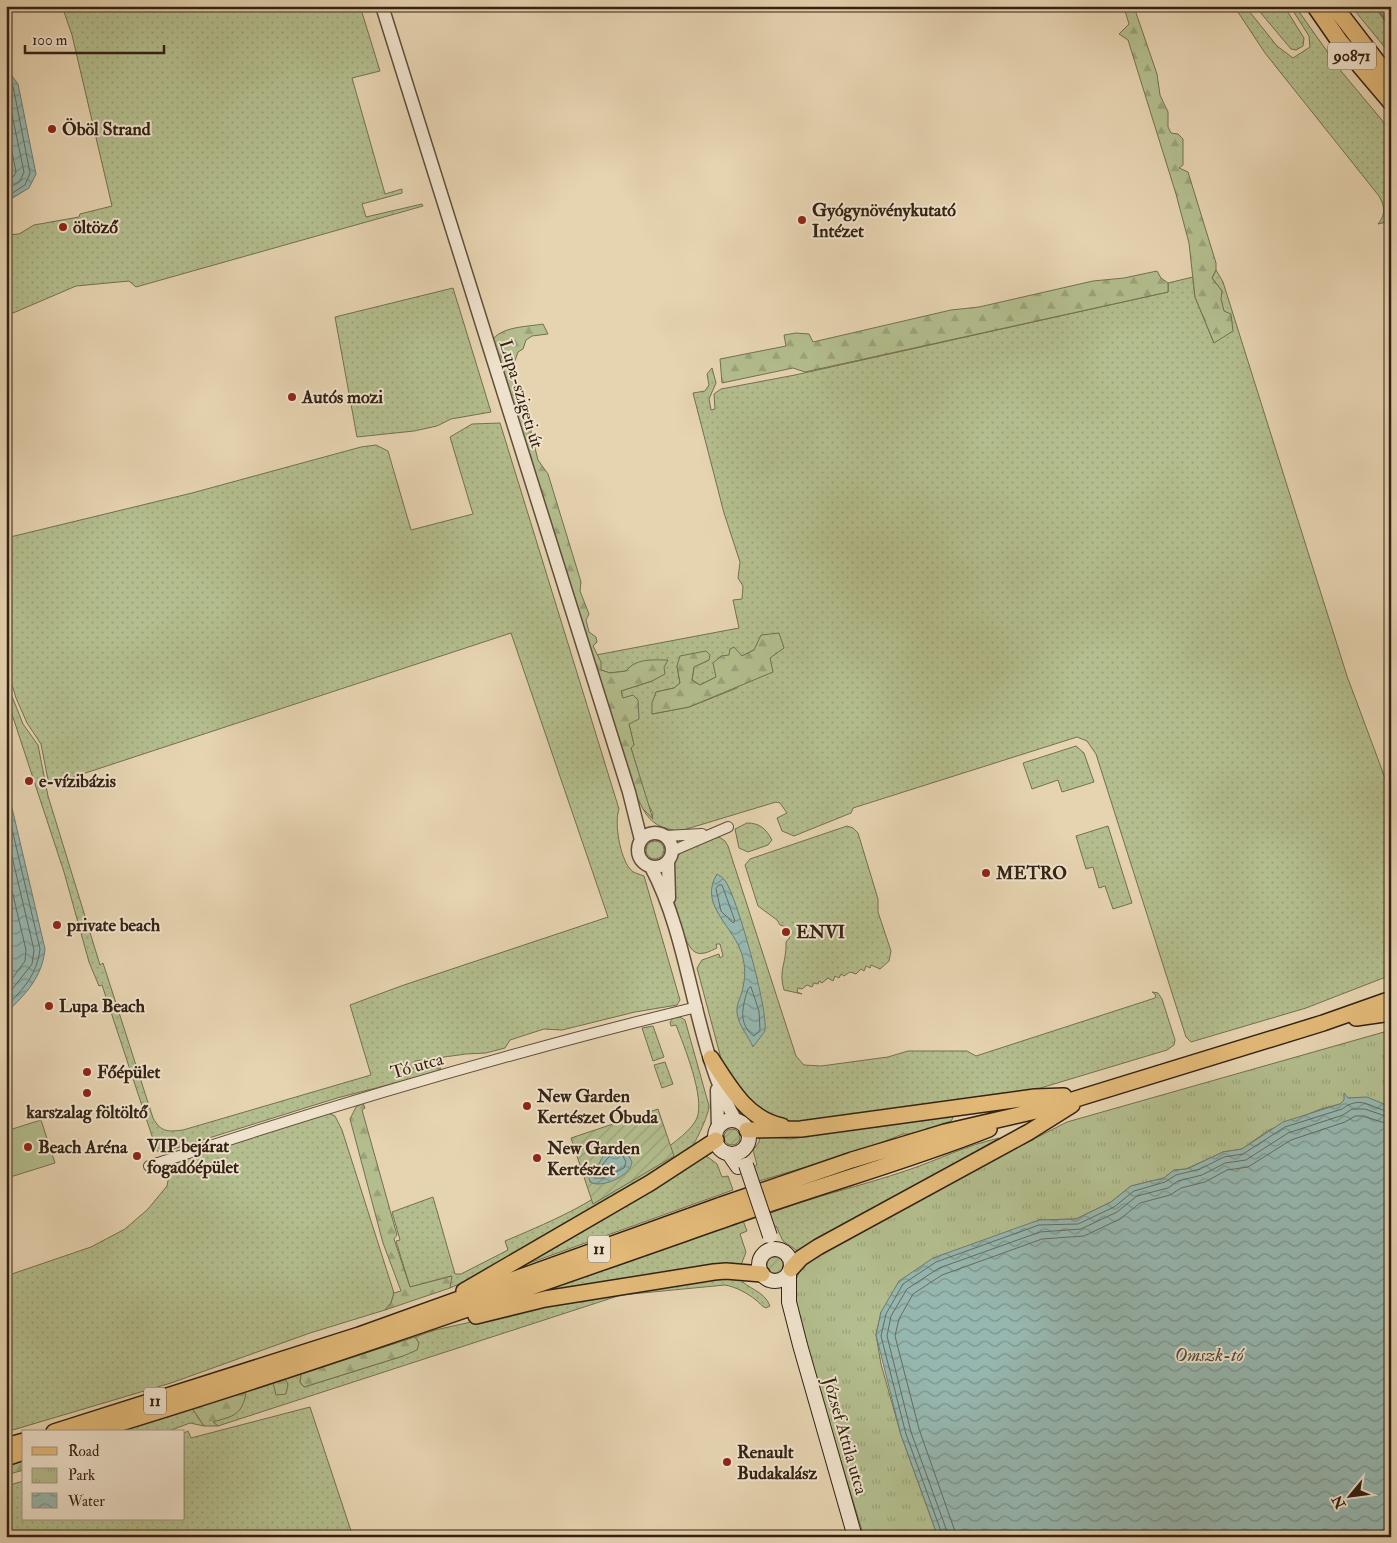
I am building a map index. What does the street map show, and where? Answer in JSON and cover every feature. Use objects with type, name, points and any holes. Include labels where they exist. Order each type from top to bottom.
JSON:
[{"type":"highway","name":"90871","points":[[1315,6],[1340,42],[1391,102]]},
{"type":"highway","points":[[1334,6],[1391,80]]},
{"type":"main road","points":[[1366,1008],[1391,992]]},
{"type":"main road","name":"11","points":[[98,1430],[437,1314],[950,1144],[1040,1110],[1323,1023],[1391,999]]},
{"type":"main road","points":[[1323,1023],[1391,1013]]},
{"type":"main road","points":[[711,1058],[742,1102],[765,1121],[801,1129]]},
{"type":"main road","points":[[437,1314],[551,1238],[650,1183],[717,1134],[727,1121],[742,1125],[801,1129],[1035,1097],[1088,1095]]},
{"type":"main road","points":[[437,1314],[462,1319],[545,1299],[714,1272],[726,1271],[779,1281],[790,1272],[800,1258],[818,1247],[1029,1132],[1088,1095]]},
{"type":"main road","points":[[742,1125],[749,1140],[744,1149],[742,1166],[766,1237],[790,1259],[790,1272]]},
{"type":"main road","points":[[717,1134],[720,1149],[729,1154],[742,1166]]},
{"type":"main road","points":[[729,1154],[744,1149]]},
{"type":"main road","points":[[765,1277],[759,1264],[766,1237]]},
{"type":"main road","points":[[763,1254],[770,1249],[779,1249]]},
{"type":"main road","name":"József Attila utca","points":[[790,1272],[789,1302],[856,1537]]},
{"type":"main road","name":"József Attila utca","points":[[765,1277],[780,1295],[800,1345]]},
{"type":"main road","name":"11","points":[[60,1430],[437,1314]]},
{"type":"main road","points":[[6,1446],[22,1442]]},
{"type":"main road","points":[[6,1458],[22,1453]]},
{"type":"street","name":"Lupa-szigeti út","points":[[382,6],[629,792],[641,840],[637,850],[638,856],[646,865],[651,867],[676,933]]},
{"type":"street","name":"Lupa-szigeti út","points":[[629,792],[649,824],[671,843],[668,892],[676,933],[711,1058],[729,1107],[742,1125]]},
{"type":"street","points":[[651,867],[660,867],[670,856],[713,832],[728,827]]},
{"type":"street","points":[[641,840],[649,834],[713,832]]},
{"type":"street","name":"Tó utca","points":[[149,1166],[364,1098],[560,1041],[697,1007]]},
{"type":"street","name":"Lupa-szigeti út","points":[[711,1058],[719,1104],[717,1134]]},
{"type":"green space","points":[[62,6],[360,6],[380,71],[352,78],[385,194],[402,189],[402,193],[362,204],[366,217],[422,204],[423,206],[136,287],[129,281],[76,286],[6,316],[6,235],[19,234],[34,225],[79,217],[80,214],[112,206],[72,35]]},
{"type":"green space","points":[[1234,6],[1245,6],[1277,46],[1293,58],[1310,47],[1309,36],[1290,6],[1295,6],[1341,71],[1391,131],[1391,221],[1378,224],[1384,210],[1379,196],[1265,53]]},
{"type":"green space","points":[[1255,6],[1284,6],[1304,38],[1303,46],[1296,50],[1291,49]]},
{"type":"green space","points":[[1351,6],[1391,6],[1391,55]]},
{"type":"green space","points":[[1135,10],[1157,74],[1160,95],[1168,112],[1168,127],[1171,133],[1178,134],[1183,139],[1183,165],[1179,168],[1188,172],[1216,263],[1216,270],[1212,278],[1222,291],[1221,299],[1224,311],[1231,314],[1233,331],[1214,343],[1195,297],[1189,243],[1176,194],[1128,40],[1119,34],[1129,24],[1125,11]]},
{"type":"green space","points":[[1216,270],[1223,282],[1347,676],[1391,794],[1391,975],[1306,1008],[1191,1042],[1186,1037],[1096,754],[1087,741],[1077,737],[853,808],[851,813],[794,836],[782,831],[777,818],[787,813],[780,803],[776,802],[680,831],[662,827],[653,822],[643,809],[652,818],[653,813],[647,803],[631,748],[634,745],[621,691],[652,681],[626,671],[610,673],[601,670],[596,655],[739,628],[733,600],[742,599],[743,586],[738,578],[740,562],[724,513],[693,393],[705,391],[709,385],[707,374],[712,368],[716,383],[709,399],[711,410],[715,409],[714,394],[721,389],[795,375],[1168,292],[1168,283],[1193,277],[1195,297],[1214,343],[1224,311],[1220,299],[1222,291],[1212,278]],"holes":[[[754,650],[737,688],[689,707],[652,714],[656,692],[674,688],[680,683],[677,666],[709,660],[694,667],[692,680],[700,685],[716,677],[729,656],[742,656]]]},
{"type":"green space","points":[[1157,271],[1161,278],[1168,283],[1168,292],[805,372],[793,368],[722,383],[720,359],[786,346],[784,335],[796,333],[809,334],[813,342],[951,310],[979,307],[1093,281],[1124,278]]},
{"type":"green space","points":[[453,288],[491,412],[451,419],[437,426],[414,431],[357,437],[335,317]]},
{"type":"green space","points":[[543,324],[548,334],[532,336],[526,340],[523,349],[518,352],[513,366],[521,413],[532,424],[531,432],[538,460],[548,474],[581,582],[580,591],[589,614],[586,620],[589,632],[596,637],[597,642],[593,646],[601,662],[601,670],[610,673],[626,671],[640,662],[668,660],[664,667],[665,674],[652,681],[621,691],[623,698],[633,695],[638,700],[639,719],[629,724],[634,745],[631,748],[653,819],[643,809],[635,793],[491,342],[495,337],[507,330]]},
{"type":"green space","points":[[500,423],[619,809],[617,823],[623,857],[630,869],[644,876],[680,1000],[677,1005],[635,1012],[562,1030],[544,1029],[510,1040],[505,1048],[486,1053],[415,1061],[411,1068],[441,1068],[434,1073],[337,1098],[164,1152],[157,1151],[102,985],[99,986],[89,962],[64,872],[6,696],[6,681],[23,724],[38,745],[48,796],[100,965],[103,963],[153,1118],[165,1130],[183,1130],[371,1075],[350,1005],[401,986],[608,917],[511,633],[49,785],[41,744],[27,723],[16,698],[6,665],[6,538],[192,493],[361,447],[376,445],[388,451],[411,530],[473,514],[450,437],[472,424]]},
{"type":"green space","points":[[779,633],[784,648],[770,658],[773,672],[689,707],[652,714],[652,703],[656,692],[674,688],[680,683],[677,666],[680,656],[706,651],[710,655],[709,660],[694,667],[692,680],[700,685],[716,677],[713,663],[721,656],[729,655],[730,649],[734,647],[742,656],[754,650],[761,635]]},
{"type":"green space","points":[[1076,746],[1084,753],[1094,782],[1062,792],[1058,780],[1032,789],[1023,763]]},
{"type":"green space","points":[[747,823],[759,825],[765,830],[772,840],[768,845],[748,852],[739,848],[735,829]]},
{"type":"green space","points":[[847,826],[853,828],[858,833],[878,899],[878,912],[891,951],[889,961],[880,969],[871,965],[870,968],[866,966],[864,971],[861,969],[856,974],[850,972],[844,976],[841,974],[839,978],[835,976],[833,981],[828,978],[822,983],[819,981],[818,984],[814,983],[812,987],[807,985],[802,989],[798,988],[797,992],[802,994],[784,990],[782,971],[786,942],[790,937],[787,927],[780,925],[777,920],[758,906],[745,865],[750,859]]},
{"type":"green space","points":[[1108,826],[1132,903],[1113,909],[1105,886],[1099,888],[1093,867],[1086,869],[1076,836]]},
{"type":"green space","points":[[719,837],[728,846],[796,1056],[804,1065],[821,1066],[888,1057],[908,1051],[967,1051],[976,1056],[1155,998],[1156,995],[1152,992],[1158,993],[1162,999],[1175,1040],[1174,1045],[1167,1050],[1024,1093],[811,1123],[777,1121],[756,1109],[723,1066],[697,968],[702,960],[719,954],[720,958],[723,956],[720,944],[716,944],[717,948],[706,953],[695,952],[685,938],[674,899],[671,875],[672,867],[677,857],[690,847]]},
{"type":"green space","points":[[651,841],[659,841],[664,846],[662,857],[651,859],[646,854],[646,846]]},
{"type":"green space","points":[[680,1017],[685,1020],[709,1106],[701,1130],[688,1153],[524,1250],[459,1284],[450,1288],[451,1276],[410,1287],[396,1241],[400,1240],[392,1212],[433,1197],[455,1274],[461,1274],[508,1250],[505,1241],[560,1217],[590,1201],[606,1187],[670,1145],[692,1126],[697,1118],[699,1109],[696,1085],[676,1025],[671,1026],[670,1022],[673,1018]]},
{"type":"green space","points":[[653,1026],[664,1057],[653,1061],[642,1028]]},
{"type":"green space","points":[[1391,1030],[1391,1107],[1367,1098],[1348,1098],[1340,1104],[1321,1109],[1269,1130],[1242,1149],[1223,1152],[1186,1169],[1174,1170],[1164,1178],[1131,1186],[1111,1202],[1076,1219],[1039,1220],[881,1312],[876,1335],[881,1364],[901,1435],[938,1537],[864,1537],[796,1313],[793,1289],[799,1272],[809,1258],[847,1235],[1067,1122]]},
{"type":"green space","points":[[665,1062],[673,1084],[662,1088],[654,1065]]},
{"type":"green space","points":[[363,1103],[365,1108],[362,1110],[397,1235],[394,1239],[410,1287],[452,1276],[450,1288],[385,1310],[391,1303],[394,1293],[401,1291],[383,1243],[350,1119],[356,1107]]},
{"type":"green space","points":[[658,1109],[674,1156],[593,1204],[571,1138]]},
{"type":"green space","points":[[328,1113],[335,1116],[342,1130],[394,1293],[391,1303],[385,1310],[310,1333],[171,1383],[6,1432],[6,1276],[91,1247],[125,1229],[148,1209],[167,1186],[171,1164]]},
{"type":"green space","points":[[951,1114],[953,1118],[951,1121],[911,1134],[903,1134],[865,1149],[756,1182],[751,1168],[757,1165],[753,1150],[759,1142],[760,1135],[790,1139]]},
{"type":"green space","name":"Beach Aréna","points":[[41,1120],[55,1163],[7,1178],[6,1131]]},
{"type":"green space","points":[[732,1129],[738,1131],[740,1137],[738,1143],[732,1145],[726,1143],[724,1137],[726,1131]]},
{"type":"green space","points":[[999,1138],[799,1252],[783,1241],[776,1226],[772,1228],[768,1214],[891,1176]]},
{"type":"green space","points":[[700,1151],[717,1164],[722,1177],[728,1176],[733,1190],[524,1265]]},
{"type":"green space","points":[[741,1215],[747,1231],[740,1234],[746,1252],[740,1268],[546,1292],[544,1290]]},
{"type":"green space","points":[[775,1257],[781,1259],[783,1265],[781,1271],[775,1273],[769,1271],[767,1265],[769,1259]]},
{"type":"green space","points":[[738,1277],[746,1285],[760,1293],[770,1306],[766,1308],[753,1297],[725,1285],[621,1295],[218,1426],[192,1408],[204,1426],[190,1423],[171,1430],[112,1430],[301,1374],[300,1382],[304,1387],[403,1356],[419,1343],[415,1337],[435,1330],[588,1296],[682,1282]]},
{"type":"green space","points":[[415,1337],[419,1343],[417,1350],[403,1356],[304,1387],[300,1382],[301,1374]]},
{"type":"green space","points":[[284,1378],[288,1384],[286,1394],[276,1395],[273,1383]]},
{"type":"green space","points":[[239,1393],[246,1394],[242,1407],[235,1414],[213,1422],[218,1426],[204,1426],[192,1408]]},
{"type":"green space","points":[[310,1407],[353,1537],[6,1537],[6,1486],[22,1482],[22,1520],[185,1520],[185,1432],[188,1431],[191,1438]]},
{"type":"green space","points":[[22,1460],[22,1471],[13,1473],[6,1478],[6,1464]]},
{"type":"water","points":[[6,68],[18,84],[36,174],[29,188],[6,202]]},
{"type":"water","points":[[6,782],[45,949],[41,968],[37,976],[21,998],[6,1013]]},
{"type":"water","points":[[717,874],[726,882],[734,900],[758,982],[765,1019],[765,1031],[753,1047],[737,1013],[744,977],[743,958],[740,949],[714,904],[712,885]]},
{"type":"water","name":"Omszk-tó","points":[[1344,1093],[1348,1098],[1367,1097],[1391,1107],[1391,1537],[938,1537],[901,1435],[876,1335],[881,1312],[899,1281],[933,1258],[1039,1220],[1076,1219],[1111,1202],[1131,1186],[1164,1178],[1174,1170],[1187,1169],[1223,1152],[1242,1149],[1283,1122],[1340,1104],[1344,1100]]},
{"type":"water","points":[[614,1146],[625,1149],[632,1162],[627,1172],[615,1180],[601,1184],[590,1182],[588,1174],[599,1164],[605,1152]]},
{"type":"waterway","points":[[1375,6],[1391,28]]},
{"type":"place","name":"Öböl Strand","points":[[52,129]]},
{"type":"place","name":"Gyógynövénykutató Intézet","points":[[802,220]]},
{"type":"place","name":"öltöző","points":[[63,227]]},
{"type":"place","name":"Autós mozi","points":[[292,397]]},
{"type":"place","name":"e-vízibázis","points":[[29,781]]},
{"type":"place","name":"METRO","points":[[986,873]]},
{"type":"place","name":"private beach","points":[[57,925]]},
{"type":"place","name":"ENVI","points":[[786,932]]},
{"type":"place","name":"Lupa Beach","points":[[49,1006]]},
{"type":"place","name":"Főépület","points":[[87,1072]]},
{"type":"place","name":"karszalag föltöltő","points":[[87,1093]]},
{"type":"place","name":"New Garden Kertészet Óbuda","points":[[527,1106]]},
{"type":"place","name":"Beach Aréna","points":[[28,1147]]},
{"type":"place","name":"VIP bejárat fogadóépület","points":[[137,1156]]},
{"type":"place","name":"New Garden Kertészet","points":[[537,1158]]},
{"type":"place","name":"Renault Budakalász","points":[[727,1462]]}]
